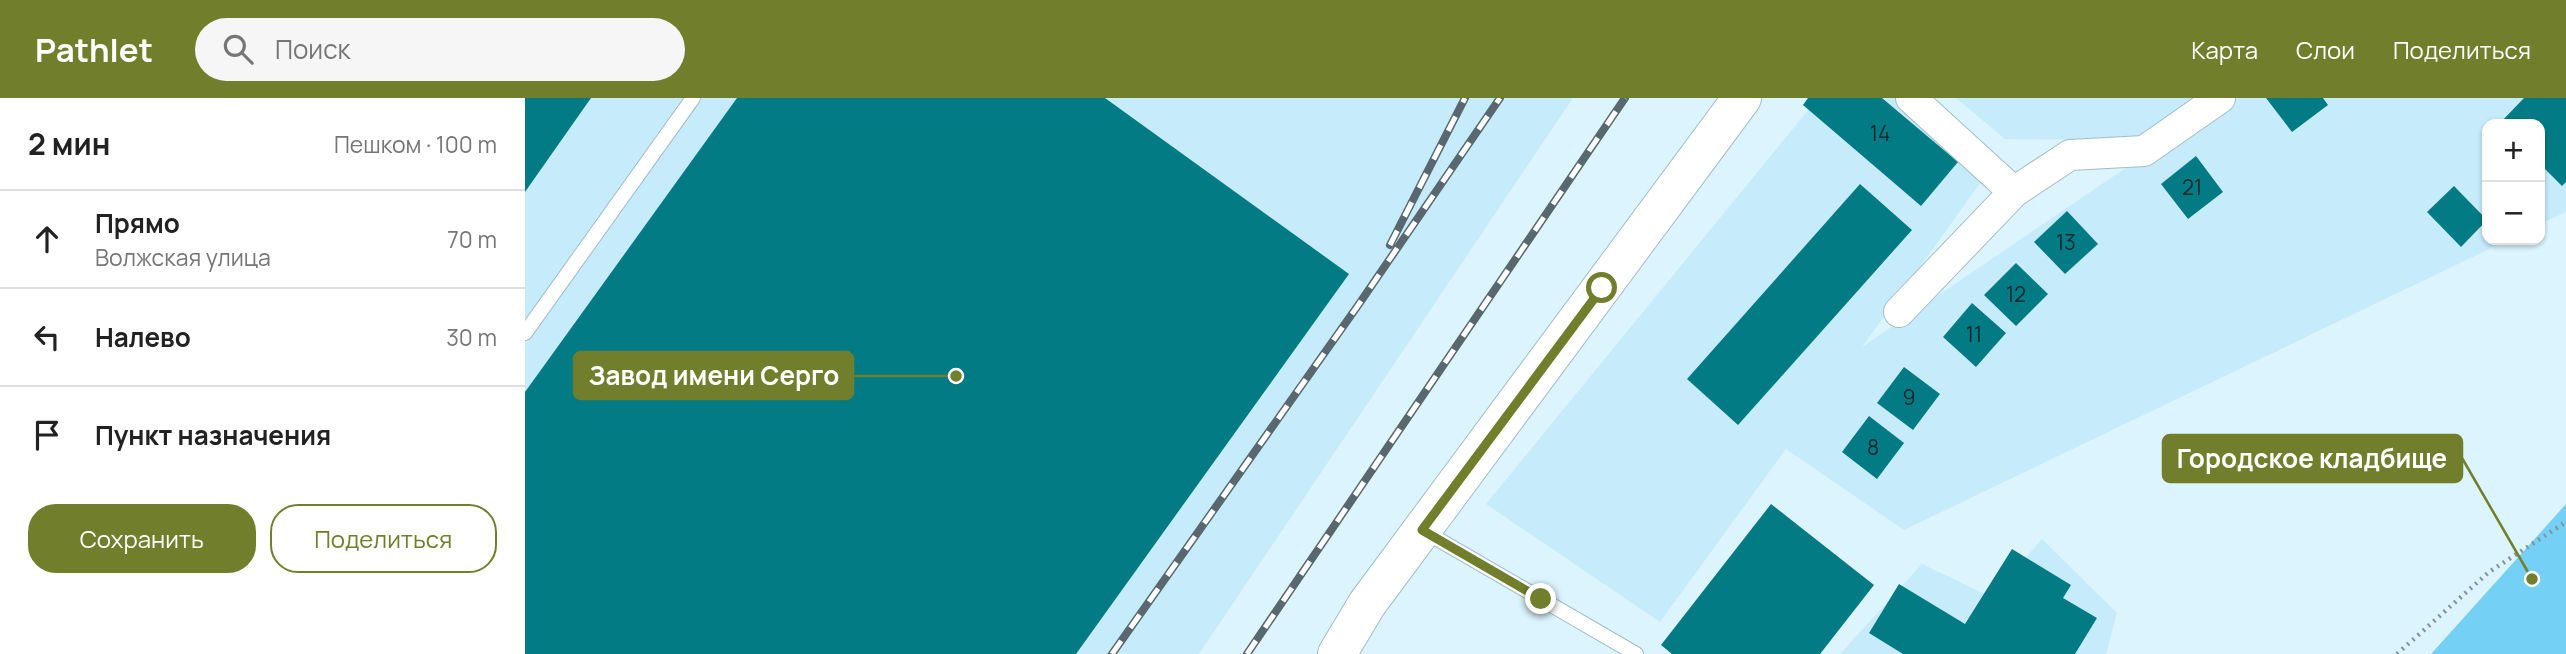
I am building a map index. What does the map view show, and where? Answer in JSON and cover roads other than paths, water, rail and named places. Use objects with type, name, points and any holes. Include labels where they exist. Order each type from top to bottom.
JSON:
[{"type":"main road","points":[[1337,654],[1367,604],[1742,98]]},
{"type":"street","points":[[1911,98],[2014,192]]},
{"type":"street","points":[[1899,312],[2014,192],[2070,155],[2144,151],[2220,98]]},
{"type":"lane","points":[[525,333],[693,98]]},
{"type":"lane","points":[[1422,530],[1636,654]]},
{"type":"railway","points":[[1390,245],[1465,98]]},
{"type":"railway","points":[[1112,654],[1359,304],[1500,98]]},
{"type":"railway","points":[[1247,654],[1625,98]]},
{"type":"place","name":"Завод имени Серго","points":[[956,376]]},
{"type":"place","name":"Городское кладбище","points":[[2532,579]]}]
